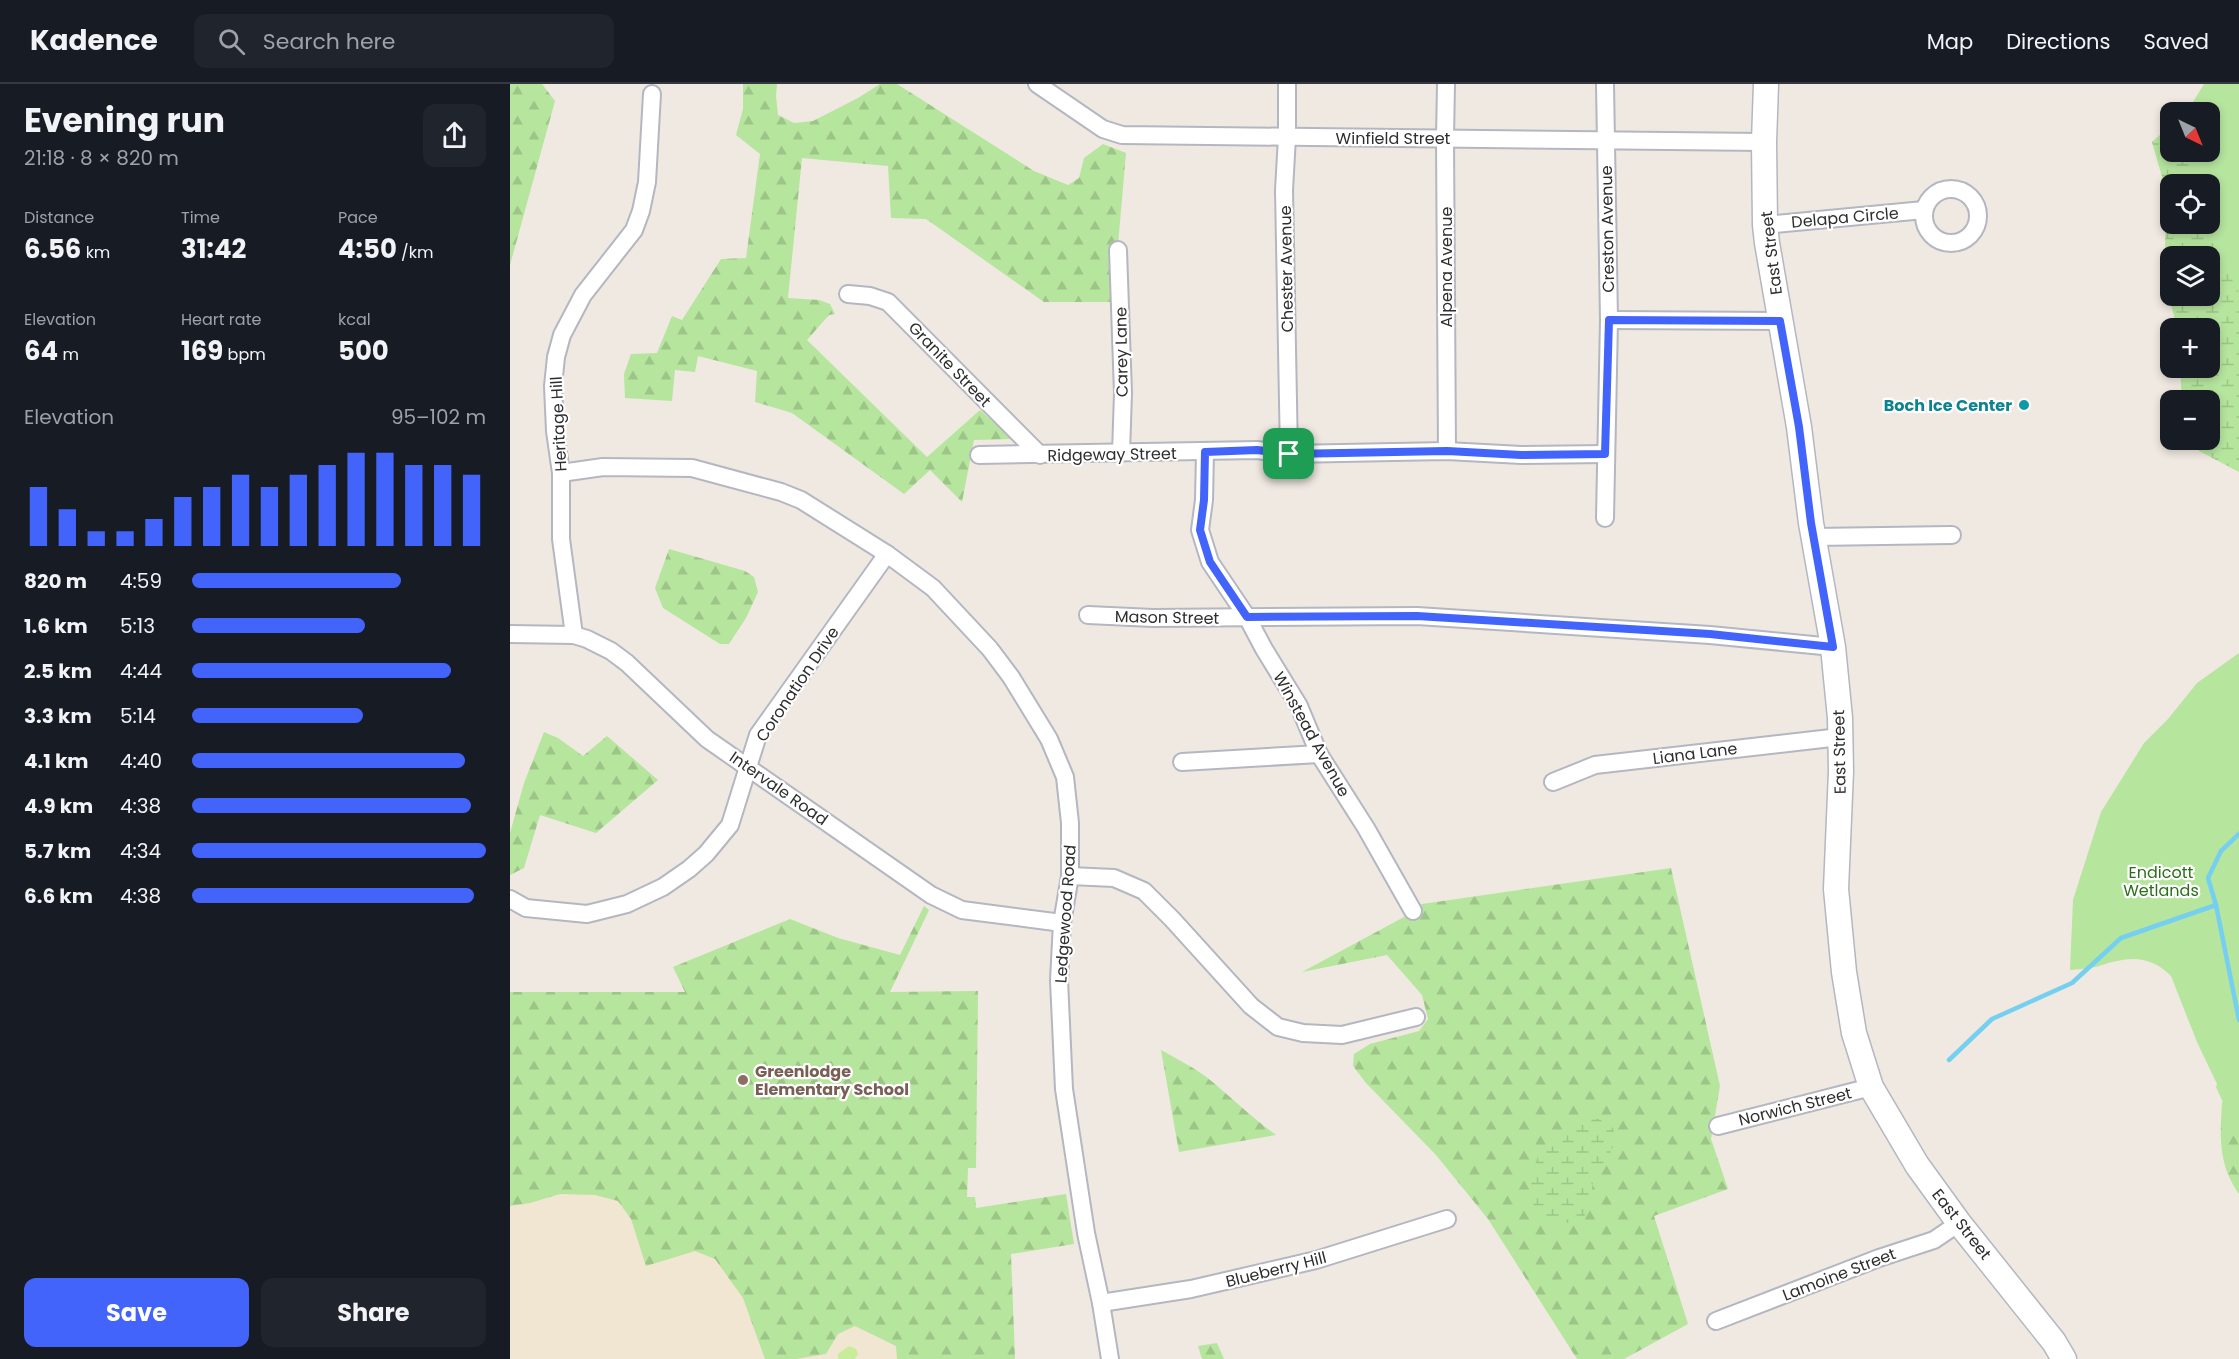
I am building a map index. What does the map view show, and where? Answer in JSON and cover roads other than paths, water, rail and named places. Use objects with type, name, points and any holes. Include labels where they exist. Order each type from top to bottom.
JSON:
[{"type":"main road","name":"East Street","points":[[1766,84],[1765,225],[1833,647],[1840,737],[1836,889],[1844,972],[1854,1033],[1872,1087],[1917,1165],[1959,1223],[2054,1342],[2064,1359]]},
{"type":"street","name":"Winfield Street","points":[[1038,84],[1103,129],[1122,135],[1764,142]]},
{"type":"street","name":"Chester Avenue","points":[[1287,84],[1284,190],[1289,454]]},
{"type":"street","name":"Alpena Avenue","points":[[1446,84],[1447,451]]},
{"type":"street","name":"Creston Avenue","points":[[1605,84],[1609,320],[1605,518]]},
{"type":"street","name":"Heritage Hill","points":[[574,635],[561,540],[561,473],[553,386],[556,357],[562,334],[583,295],[634,230],[641,211],[646,182],[652,94]]},
{"type":"street","name":"Delapa Circle","points":[[1765,225],[1924,210]]},
{"type":"street","name":"Carey Lane","points":[[1118,250],[1123,393],[1121,453]]},
{"type":"street","name":"Granite Street","points":[[848,294],[870,296],[888,302],[894,307],[1040,455]]},
{"type":"street","points":[[1609,320],[1780,321]]},
{"type":"street","name":"Ridgeway Street","points":[[979,455],[1257,450],[1289,454],[1447,451],[1521,455],[1605,454]]},
{"type":"street","name":"Winstead Avenue","points":[[1205,452],[1204,500],[1200,530],[1210,562],[1247,617],[1299,706],[1319,754],[1366,828],[1413,911]]},
{"type":"street","name":"Ledgewood Road","points":[[561,473],[603,467],[692,468],[781,492],[801,500],[887,554],[933,588],[990,649],[1011,677],[1048,739],[1065,777],[1070,823],[1070,876],[1062,922],[1059,980],[1064,1089],[1086,1233],[1110,1359]]},
{"type":"street","points":[[1814,537],[1952,536]]},
{"type":"street","name":"Coronation Drive","points":[[510,899],[526,908],[587,914],[627,904],[663,887],[690,869],[730,825],[758,735],[887,554]]},
{"type":"street","name":"Mason Street","points":[[1088,615],[1153,618],[1417,616],[1710,634],[1833,647]]},
{"type":"street","name":"Intervale Road","points":[[510,634],[574,635],[611,651],[627,663],[707,739],[931,896],[962,910],[1062,922]]},
{"type":"street","name":"Liana Lane","points":[[1553,782],[1595,765],[1840,737]]},
{"type":"street","points":[[1182,762],[1319,754]]},
{"type":"street","points":[[1070,876],[1114,879],[1144,891],[1251,1006],[1278,1027],[1303,1033],[1342,1035],[1416,1017]]},
{"type":"street","name":"Norwich Street","points":[[1718,1126],[1872,1087]]},
{"type":"street","name":"Blueberry Hill","points":[[1101,1303],[1191,1289],[1316,1260],[1447,1219]]},
{"type":"street","name":"Lamoine Street","points":[[1716,1321],[1879,1258],[1934,1240],[1959,1223]]},
{"type":"waterway","points":[[2216,905],[2208,878],[2221,851],[2239,834]]},
{"type":"waterway","points":[[1949,1060],[1992,1019],[2072,983],[2121,938],[2216,905],[2239,1020]]},
{"type":"place","name":"Boch Ice Center","points":[[2024,405]]},
{"type":"place","name":"Greenlodge Elementary School","points":[[743,1080]]},
{"type":"park label","name":"Endicott Wetlands","points":[[2161,881]]}]
